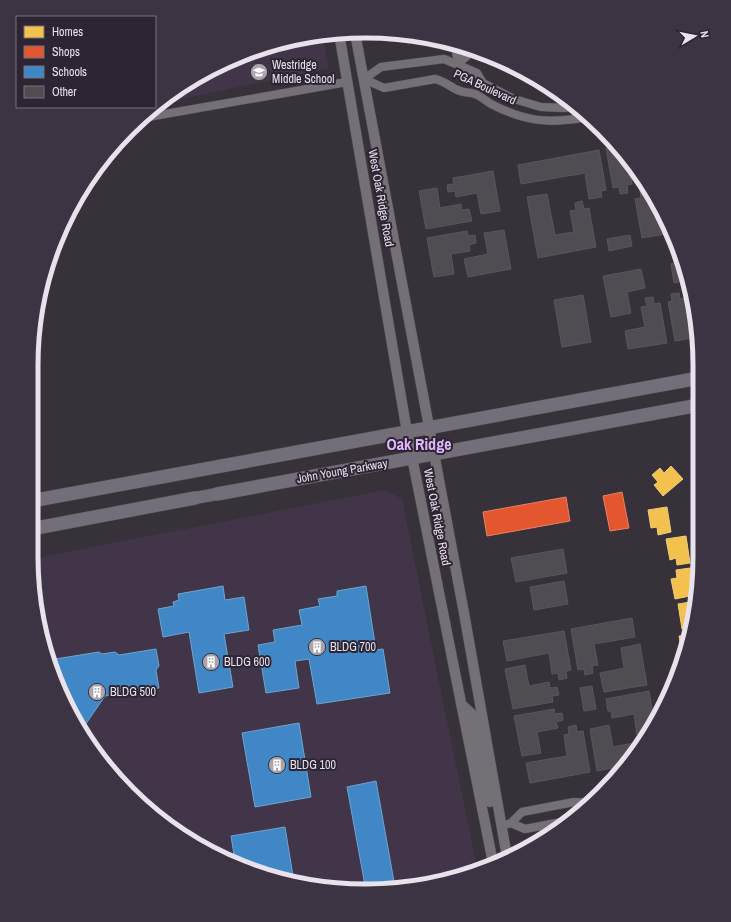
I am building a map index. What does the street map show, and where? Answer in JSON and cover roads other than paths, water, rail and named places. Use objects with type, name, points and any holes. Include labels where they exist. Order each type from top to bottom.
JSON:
[{"type":"highway","points":[[38,500],[693,379]]},
{"type":"highway","name":"John Young Parkway","points":[[217,494],[693,406]]},
{"type":"highway","name":"John Young Parkway","points":[[38,528],[195,498]]},
{"type":"main road","name":"John Young Parkway","points":[[195,498],[217,494]]},
{"type":"street","name":"West Oak Ridge Road","points":[[357,38],[428,428],[506,824],[506,852]]},
{"type":"street","name":"West Oak Ridge Road","points":[[339,39],[407,432],[492,858]]},
{"type":"street","points":[[456,51],[458,64]]},
{"type":"street","points":[[458,64],[468,54]]},
{"type":"street","name":"PGA Boulevard","points":[[364,79],[381,67],[444,59],[477,73],[483,83],[514,100],[541,107],[567,107]]},
{"type":"street","name":"PGA Boulevard","points":[[364,79],[384,88],[436,79],[444,81],[459,91],[476,94],[490,104],[514,114],[537,121],[564,121],[580,118]]},
{"type":"street","points":[[154,116],[364,79]]},
{"type":"street","points":[[461,704],[472,714],[475,723],[489,799],[494,814],[506,824],[525,829],[555,823]]},
{"type":"street","points":[[506,824],[522,812],[574,802],[582,802]]},
{"type":"place","name":"Westridge Middle School","points":[[259,72]]},
{"type":"place","name":"BLDG 700","points":[[317,647]]},
{"type":"place","name":"BLDG 600","points":[[211,662]]},
{"type":"place","name":"BLDG 500","points":[[97,692]]},
{"type":"place","name":"BLDG 100","points":[[277,765]]},
{"type":"district","name":"Oak Ridge","points":[[419,444]]}]
